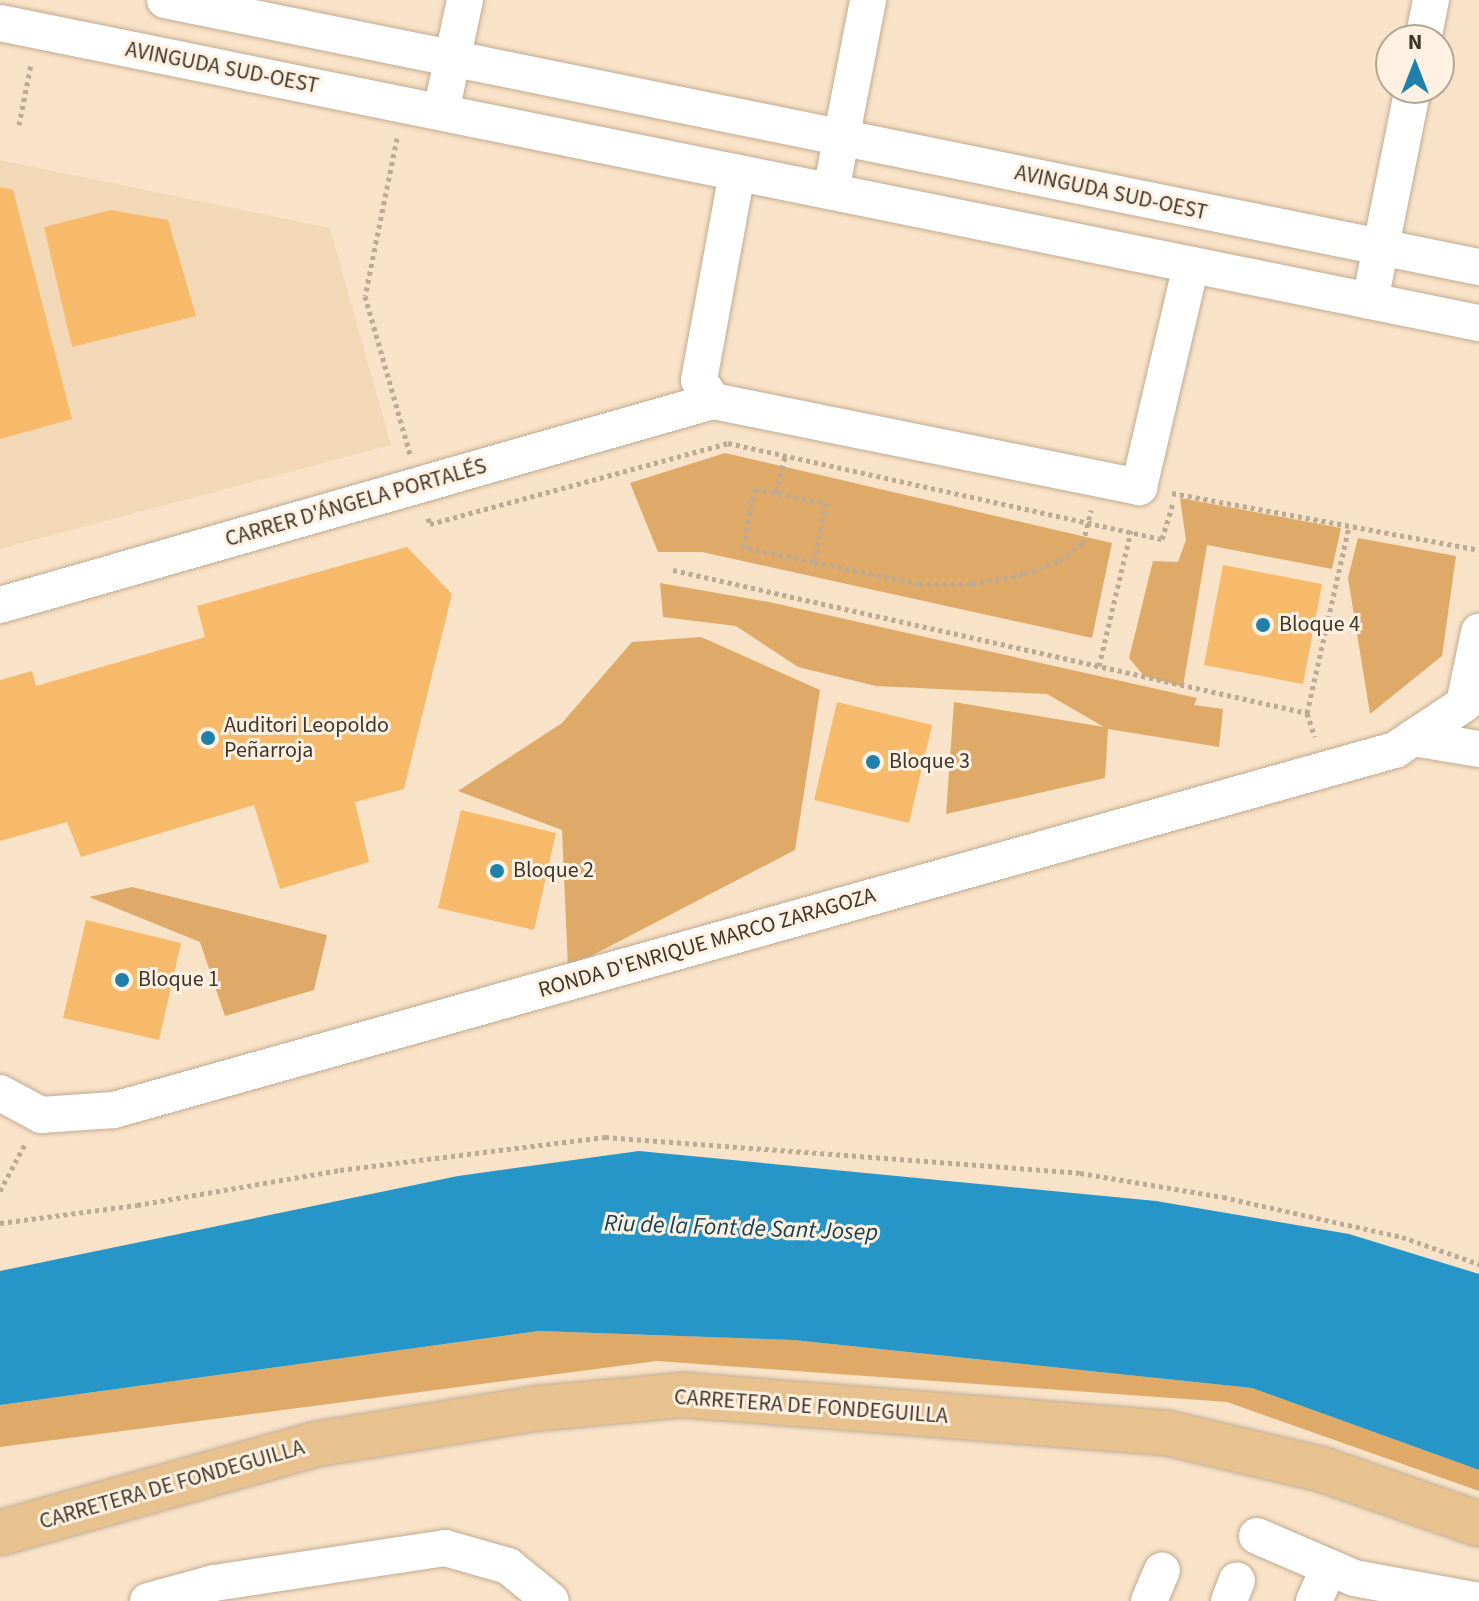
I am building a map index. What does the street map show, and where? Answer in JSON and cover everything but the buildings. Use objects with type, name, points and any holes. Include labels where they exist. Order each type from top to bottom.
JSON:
[{"type":"main road","name":"CARRETERA DE FONDEGUILLA","points":[[0,1533],[317,1444],[532,1409],[683,1395],[1167,1433],[1321,1469],[1479,1524]]},
{"type":"street","name":"AVINGUDA SUD-OEST","points":[[165,0],[1479,267]]},
{"type":"street","points":[[441,112],[465,0]]},
{"type":"street","points":[[831,191],[868,0]]},
{"type":"street","points":[[1426,24],[1431,0]]},
{"type":"street","name":"AVINGUDA SUD-OEST","points":[[3,15],[441,112],[1479,323]]},
{"type":"street","points":[[1370,301],[1410,104]]},
{"type":"street","points":[[713,401],[699,380],[737,172]]},
{"type":"street","points":[[1139,487],[1191,265]]},
{"type":"street","name":"CARRER D'ÁNGELA PORTALÉS","points":[[0,605],[713,401],[1139,487]]},
{"type":"street","name":"RONDA D'ENRIQUE MARCO ZARAGOZA","points":[[41,1115],[114,1110],[1395,750],[1464,704],[1479,632]]},
{"type":"street","points":[[1413,738],[1479,749]]},
{"type":"street","points":[[0,1093],[41,1115]]},
{"type":"street","points":[[1257,1536],[1354,1578],[1402,1594],[1479,1601]]},
{"type":"street","points":[[148,1601],[214,1583],[445,1548],[508,1566],[551,1601]]},
{"type":"street","points":[[1314,1601],[1329,1567]]},
{"type":"path","points":[[404,104],[365,296],[430,524],[728,443],[1088,520],[1162,539],[1175,494]]},
{"type":"path","points":[[776,492],[785,455]]},
{"type":"path","points":[[814,562],[826,503],[755,489],[743,547],[814,562],[919,584],[972,584],[1024,574],[1060,560],[1083,543],[1098,478]]},
{"type":"path","points":[[1139,487],[1479,550]]},
{"type":"path","points":[[1325,769],[1307,713],[1349,526]]},
{"type":"path","points":[[1099,666],[1131,531]]},
{"type":"path","points":[[673,570],[1307,713]]},
{"type":"path","points":[[0,1191],[41,1115]]},
{"type":"path","points":[[0,1223],[137,1205],[340,1170],[605,1137],[1080,1173],[1223,1197],[1402,1237],[1479,1264]]},
{"type":"shaded area","points":[[0,160],[330,228],[391,445],[0,549]]},
{"type":"shaded area","points":[[725,453],[1112,543],[1092,638],[702,552],[658,552],[630,483]]},
{"type":"shaded area","points":[[1180,498],[1341,528],[1332,569],[1207,545],[1183,687],[1144,676],[1129,658],[1153,561],[1178,562],[1186,540]]},
{"type":"shaded area","points":[[1358,538],[1456,556],[1442,656],[1370,714],[1348,578]]},
{"type":"shaded area","points":[[660,583],[769,602],[1197,698],[1194,705],[1223,709],[1219,747],[1108,729],[1105,778],[946,814],[954,702],[1104,727],[1047,694],[876,686],[798,667],[736,626],[663,617]]},
{"type":"shaded area","points":[[701,637],[820,690],[795,850],[568,968],[562,830],[458,791],[562,723],[632,642]]},
{"type":"shaded area","points":[[132,887],[327,935],[314,990],[225,1016],[200,942],[89,897]]},
{"type":"shaded area","points":[[539,1331],[793,1340],[1252,1388],[1479,1470],[1479,1491],[1227,1402],[657,1361],[0,1447],[0,1405]]},
{"type":"water","name":"Riu de la Font de Sant Josep","points":[[639,1151],[1156,1201],[1349,1234],[1479,1274],[1479,1470],[1252,1388],[793,1340],[539,1331],[0,1405],[0,1271],[458,1176]]},
{"type":"place","name":"Bloque 4","points":[[1263,625]]},
{"type":"place","name":"Auditori Leopoldo Peñarroja","points":[[208,738]]},
{"type":"place","name":"Bloque 3","points":[[873,762]]},
{"type":"place","name":"Bloque 2","points":[[497,871]]},
{"type":"place","name":"Bloque 1","points":[[122,980]]}]
